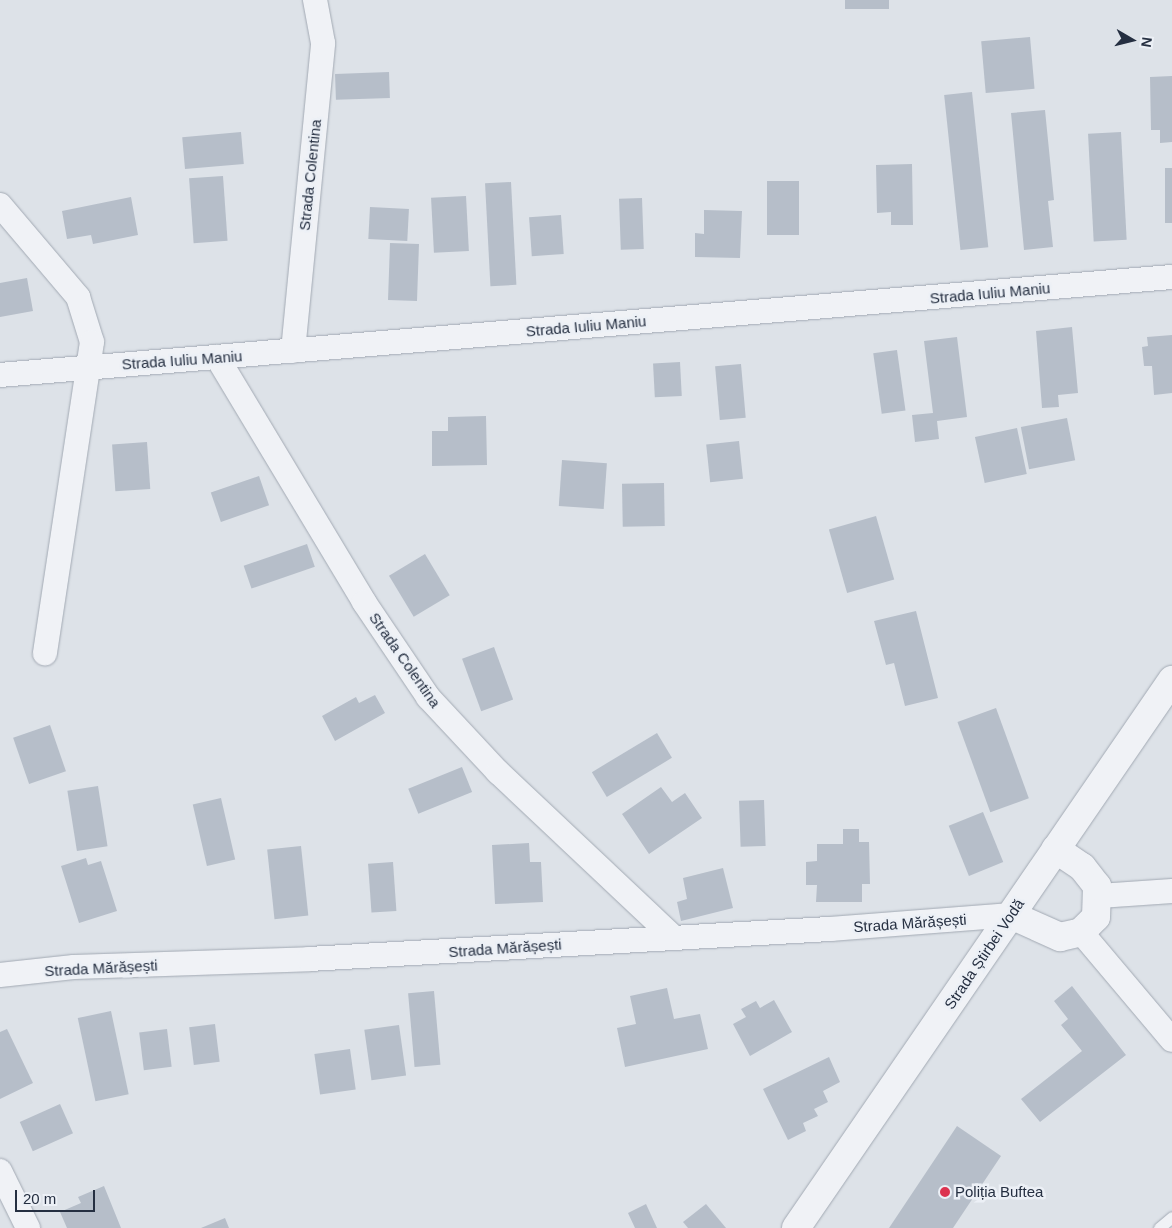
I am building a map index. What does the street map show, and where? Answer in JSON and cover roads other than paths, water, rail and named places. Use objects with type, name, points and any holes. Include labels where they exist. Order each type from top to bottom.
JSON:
[{"type":"street","name":"Strada Colentina","points":[[293,351],[323,43],[315,0]]},
{"type":"street","points":[[0,205],[78,297],[89,321],[92,367],[45,653]]},
{"type":"street","name":"Strada Iuliu Maniu","points":[[0,375],[1172,277]]},
{"type":"street","name":"Strada Colentina","points":[[217,357],[364,602],[428,697],[498,772],[673,937]]},
{"type":"street","name":"Strada Știrbei Vodă","points":[[796,1228],[1172,680]]},
{"type":"street","points":[[1011,914],[1060,937],[1081,932],[1096,917],[1099,896],[1090,876],[1055,849]]},
{"type":"street","points":[[1099,896],[1172,891]]},
{"type":"street","name":"Strada Mărășești","points":[[0,975],[74,967],[310,959],[1011,914]]},
{"type":"street","points":[[1081,932],[1172,1040]]},
{"type":"street","points":[[0,1171],[28,1228]]},
{"type":"lane","points":[[1159,1228],[1172,1217]]},
{"type":"place","name":"Poliția Buftea","points":[[945,1192]]}]
